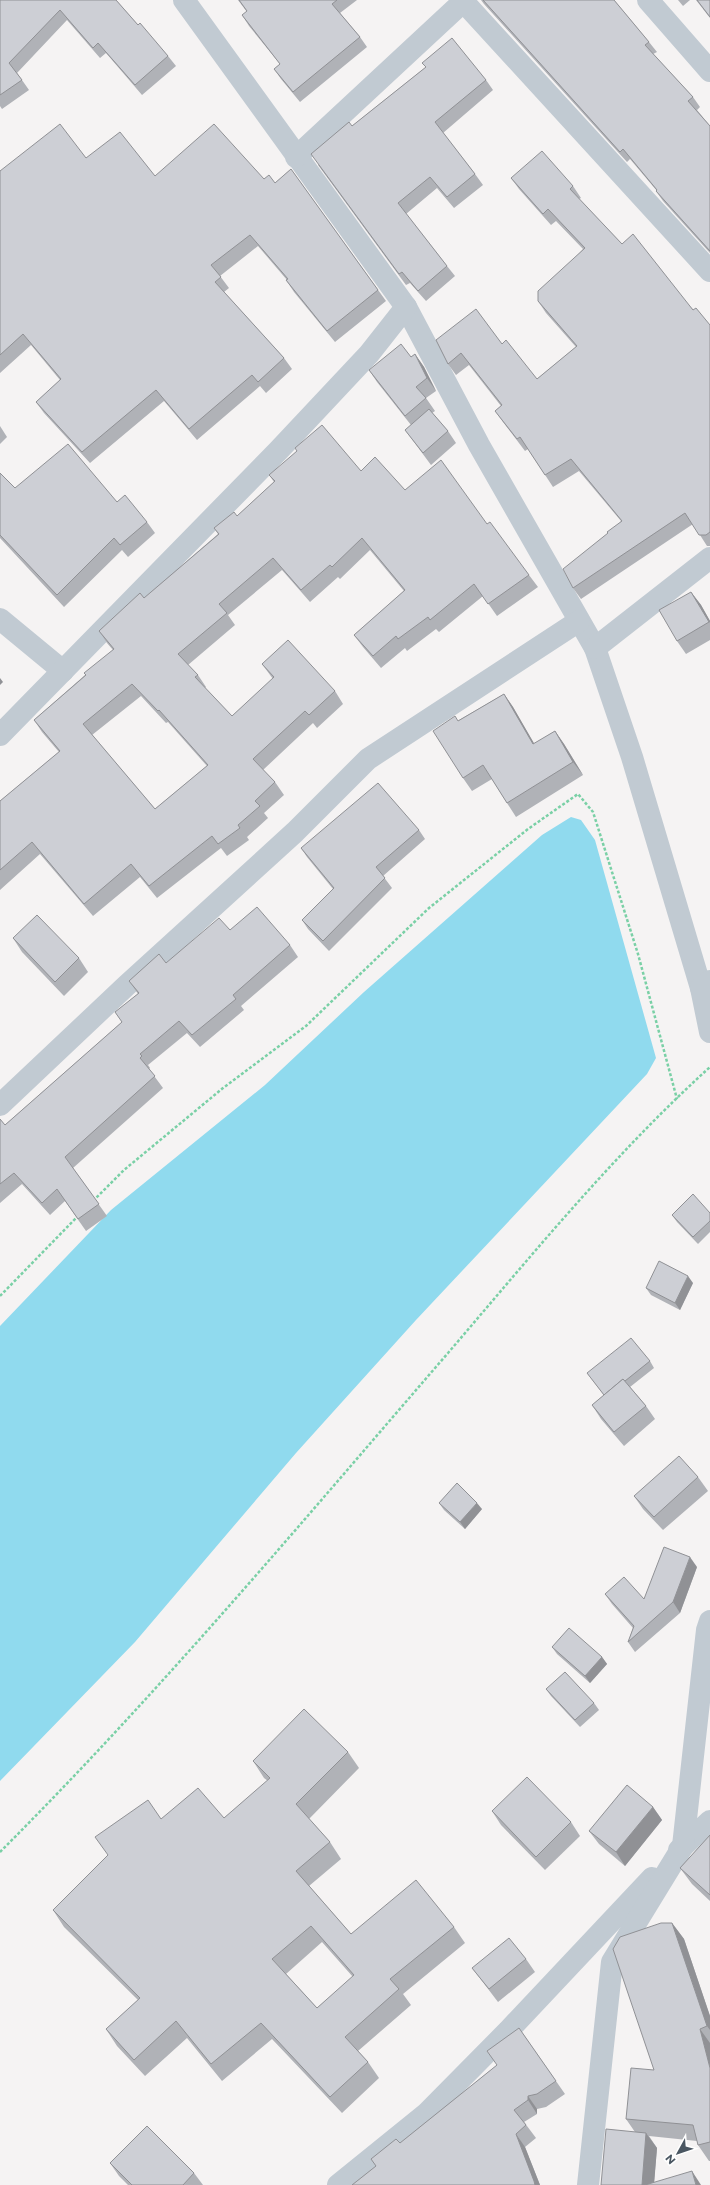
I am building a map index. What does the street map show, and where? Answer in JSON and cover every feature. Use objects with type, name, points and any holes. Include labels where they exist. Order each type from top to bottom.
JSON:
[{"type":"street","points":[[184,0],[296,157],[406,307],[478,445],[594,648],[632,757],[705,984],[710,1032]]},
{"type":"street","points":[[648,0],[710,71]]},
{"type":"street","points":[[296,157],[463,1],[710,271]]},
{"type":"street","points":[[0,735],[283,445],[369,354],[406,307]]},
{"type":"street","points":[[594,648],[710,558]]},
{"type":"street","points":[[0,619],[63,671]]},
{"type":"street","points":[[0,1105],[127,985],[295,832],[368,759],[579,621]]},
{"type":"street","points":[[588,2185],[612,1962],[683,1846],[707,1630],[710,1621]]},
{"type":"street","points":[[338,2185],[427,2113],[508,2031],[683,1846],[710,1821]]},
{"type":"path","points":[[92,1202],[124,1170],[211,1097],[306,1026],[429,908],[528,829],[578,794],[593,812],[638,954],[677,1099]]},
{"type":"path","points":[[0,1852],[187,1656],[550,1233],[640,1136],[710,1067]]},
{"type":"path","points":[[0,1296],[81,1213]]},
{"type":"water","points":[[571,817],[581,820],[595,840],[656,1058],[647,1074],[416,1320],[296,1453],[135,1642],[0,1781],[0,1326],[111,1210],[265,1085],[364,992],[542,835]]},
{"type":"building","points":[[0,0],[116,0],[138,25],[140,23],[168,56],[135,85],[98,43],[93,48],[60,10],[9,63],[22,80],[0,95]]},
{"type":"building","points":[[239,0],[337,0],[332,4],[360,37],[293,92],[274,69],[280,64],[242,15],[247,11]]},
{"type":"building","points":[[483,0],[614,0],[649,42],[645,45],[693,97],[688,101],[710,126],[710,251],[656,191],[657,190],[623,149],[620,152]]},
{"type":"building","points":[[697,0],[710,0],[710,17]]},
{"type":"building","points":[[452,38],[486,80],[435,122],[475,174],[447,197],[430,177],[398,203],[447,266],[418,291],[402,272],[399,274],[311,154],[349,122],[352,126],[426,67],[422,63]]},
{"type":"building","points":[[60,124],[86,158],[120,132],[155,176],[214,124],[264,179],[269,175],[275,183],[291,169],[378,290],[327,331],[286,280],[288,279],[250,235],[211,265],[221,277],[215,282],[284,358],[258,382],[252,375],[189,429],[156,390],[82,452],[36,402],[61,379],[23,334],[0,355],[0,171]]},
{"type":"building","points":[[542,151],[573,186],[570,189],[622,244],[633,234],[693,310],[696,308],[710,325],[710,532],[706,535],[699,535],[685,513],[573,588],[563,569],[622,521],[571,459],[545,475],[520,437],[517,439],[495,411],[502,405],[461,353],[448,364],[436,340],[476,309],[502,344],[506,340],[537,379],[577,346],[538,301],[538,291],[585,248],[548,209],[543,214],[511,178]]},
{"type":"building","points":[[401,344],[411,357],[415,354],[427,378],[416,387],[426,398],[405,416],[369,370]]},
{"type":"building","points":[[429,409],[448,431],[423,453],[405,430]]},
{"type":"building","points":[[322,425],[361,471],[375,457],[405,490],[441,460],[487,524],[490,522],[529,575],[488,604],[474,584],[430,620],[428,617],[398,639],[396,636],[373,656],[354,635],[405,590],[362,538],[332,567],[330,565],[301,590],[273,558],[219,604],[227,613],[178,654],[198,675],[195,677],[232,716],[274,677],[262,664],[288,640],[335,691],[309,715],[305,711],[253,759],[275,782],[255,801],[260,806],[238,825],[240,828],[218,844],[212,836],[149,886],[131,864],[84,904],[32,842],[0,870],[0,801],[60,751],[34,720],[86,675],[84,673],[114,649],[99,631],[140,593],[144,598],[219,534],[214,528],[234,512],[237,516],[275,481],[269,475],[297,451],[295,448]],"holes":[[[132,684],[158,711],[159,710],[208,765],[155,809],[83,724]]]},
{"type":"building","points":[[68,444],[117,502],[125,495],[147,522],[120,545],[114,538],[57,595],[0,535],[0,473],[15,488]]},
{"type":"building","points":[[691,592],[709,622],[677,641],[659,610]]},
{"type":"building","points":[[504,694],[533,744],[555,731],[573,762],[507,803],[483,765],[463,778],[433,731],[455,716],[458,721]]},
{"type":"building","points":[[378,783],[419,830],[376,867],[385,878],[323,941],[302,920],[334,888],[301,848]]},
{"type":"building","points":[[257,907],[290,945],[233,995],[236,999],[192,1035],[179,1021],[140,1054],[142,1056],[140,1058],[155,1076],[65,1157],[99,1204],[78,1219],[57,1189],[42,1203],[14,1173],[0,1184],[0,1119],[5,1125],[122,1022],[115,1012],[139,993],[129,981],[159,954],[166,963],[219,918],[230,930]]},
{"type":"building","points":[[37,915],[79,958],[55,982],[13,938]]},
{"type":"building","points":[[693,1194],[710,1213],[710,1221],[693,1237],[672,1215]]},
{"type":"building","points":[[659,1261],[688,1276],[675,1303],[646,1288]]},
{"type":"building","points":[[631,1338],[650,1361],[625,1381],[623,1379],[604,1395],[587,1373]]},
{"type":"building","points":[[623,1379],[646,1406],[614,1432],[592,1405]]},
{"type":"building","points":[[679,1456],[698,1477],[654,1517],[634,1496]]},
{"type":"building","points":[[457,1483],[477,1503],[460,1522],[439,1503]]},
{"type":"building","points":[[664,1547],[690,1557],[673,1602],[628,1642],[634,1626],[605,1594],[624,1577],[644,1599]]},
{"type":"building","points":[[569,1628],[602,1657],[585,1676],[552,1647]]},
{"type":"building","points":[[565,1672],[594,1703],[575,1720],[546,1689]]},
{"type":"building","points":[[304,1709],[348,1752],[296,1804],[330,1842],[296,1871],[351,1934],[416,1880],[454,1927],[390,1979],[399,1989],[345,2037],[368,2062],[330,2097],[261,2023],[211,2064],[176,2021],[134,2060],[106,2029],[140,1998],[53,1910],[108,1855],[95,1837],[148,1800],[161,1819],[198,1788],[224,1818],[270,1778],[253,1761]],"holes":[[[311,1926],[354,1975],[317,2008],[272,1959]]]},
{"type":"building","points":[[527,1777],[571,1822],[536,1857],[492,1811]]},
{"type":"building","points":[[627,1785],[653,1807],[616,1852],[589,1831]]},
{"type":"building","points":[[710,1835],[710,1895],[680,1868]]},
{"type":"building","points":[[661,1923],[672,1923],[707,2026],[700,2029],[710,2068],[710,2142],[698,2145],[693,2125],[626,2119],[631,2068],[654,2070],[613,1949],[620,1937]]},
{"type":"building","points":[[509,1938],[526,1959],[489,1989],[472,1968]]},
{"type":"building","points":[[519,2028],[556,2081],[537,2094],[528,2096],[528,2100],[514,2110],[526,2125],[516,2134],[535,2185],[352,2185],[376,2166],[371,2159],[396,2139],[400,2143],[497,2065],[487,2051]]},
{"type":"building","points":[[147,2126],[194,2173],[183,2185],[132,2185],[110,2163]]},
{"type":"building","points":[[606,2129],[646,2133],[642,2185],[601,2185]]},
{"type":"building","points":[[692,2171],[696,2185],[645,2185]]}]
